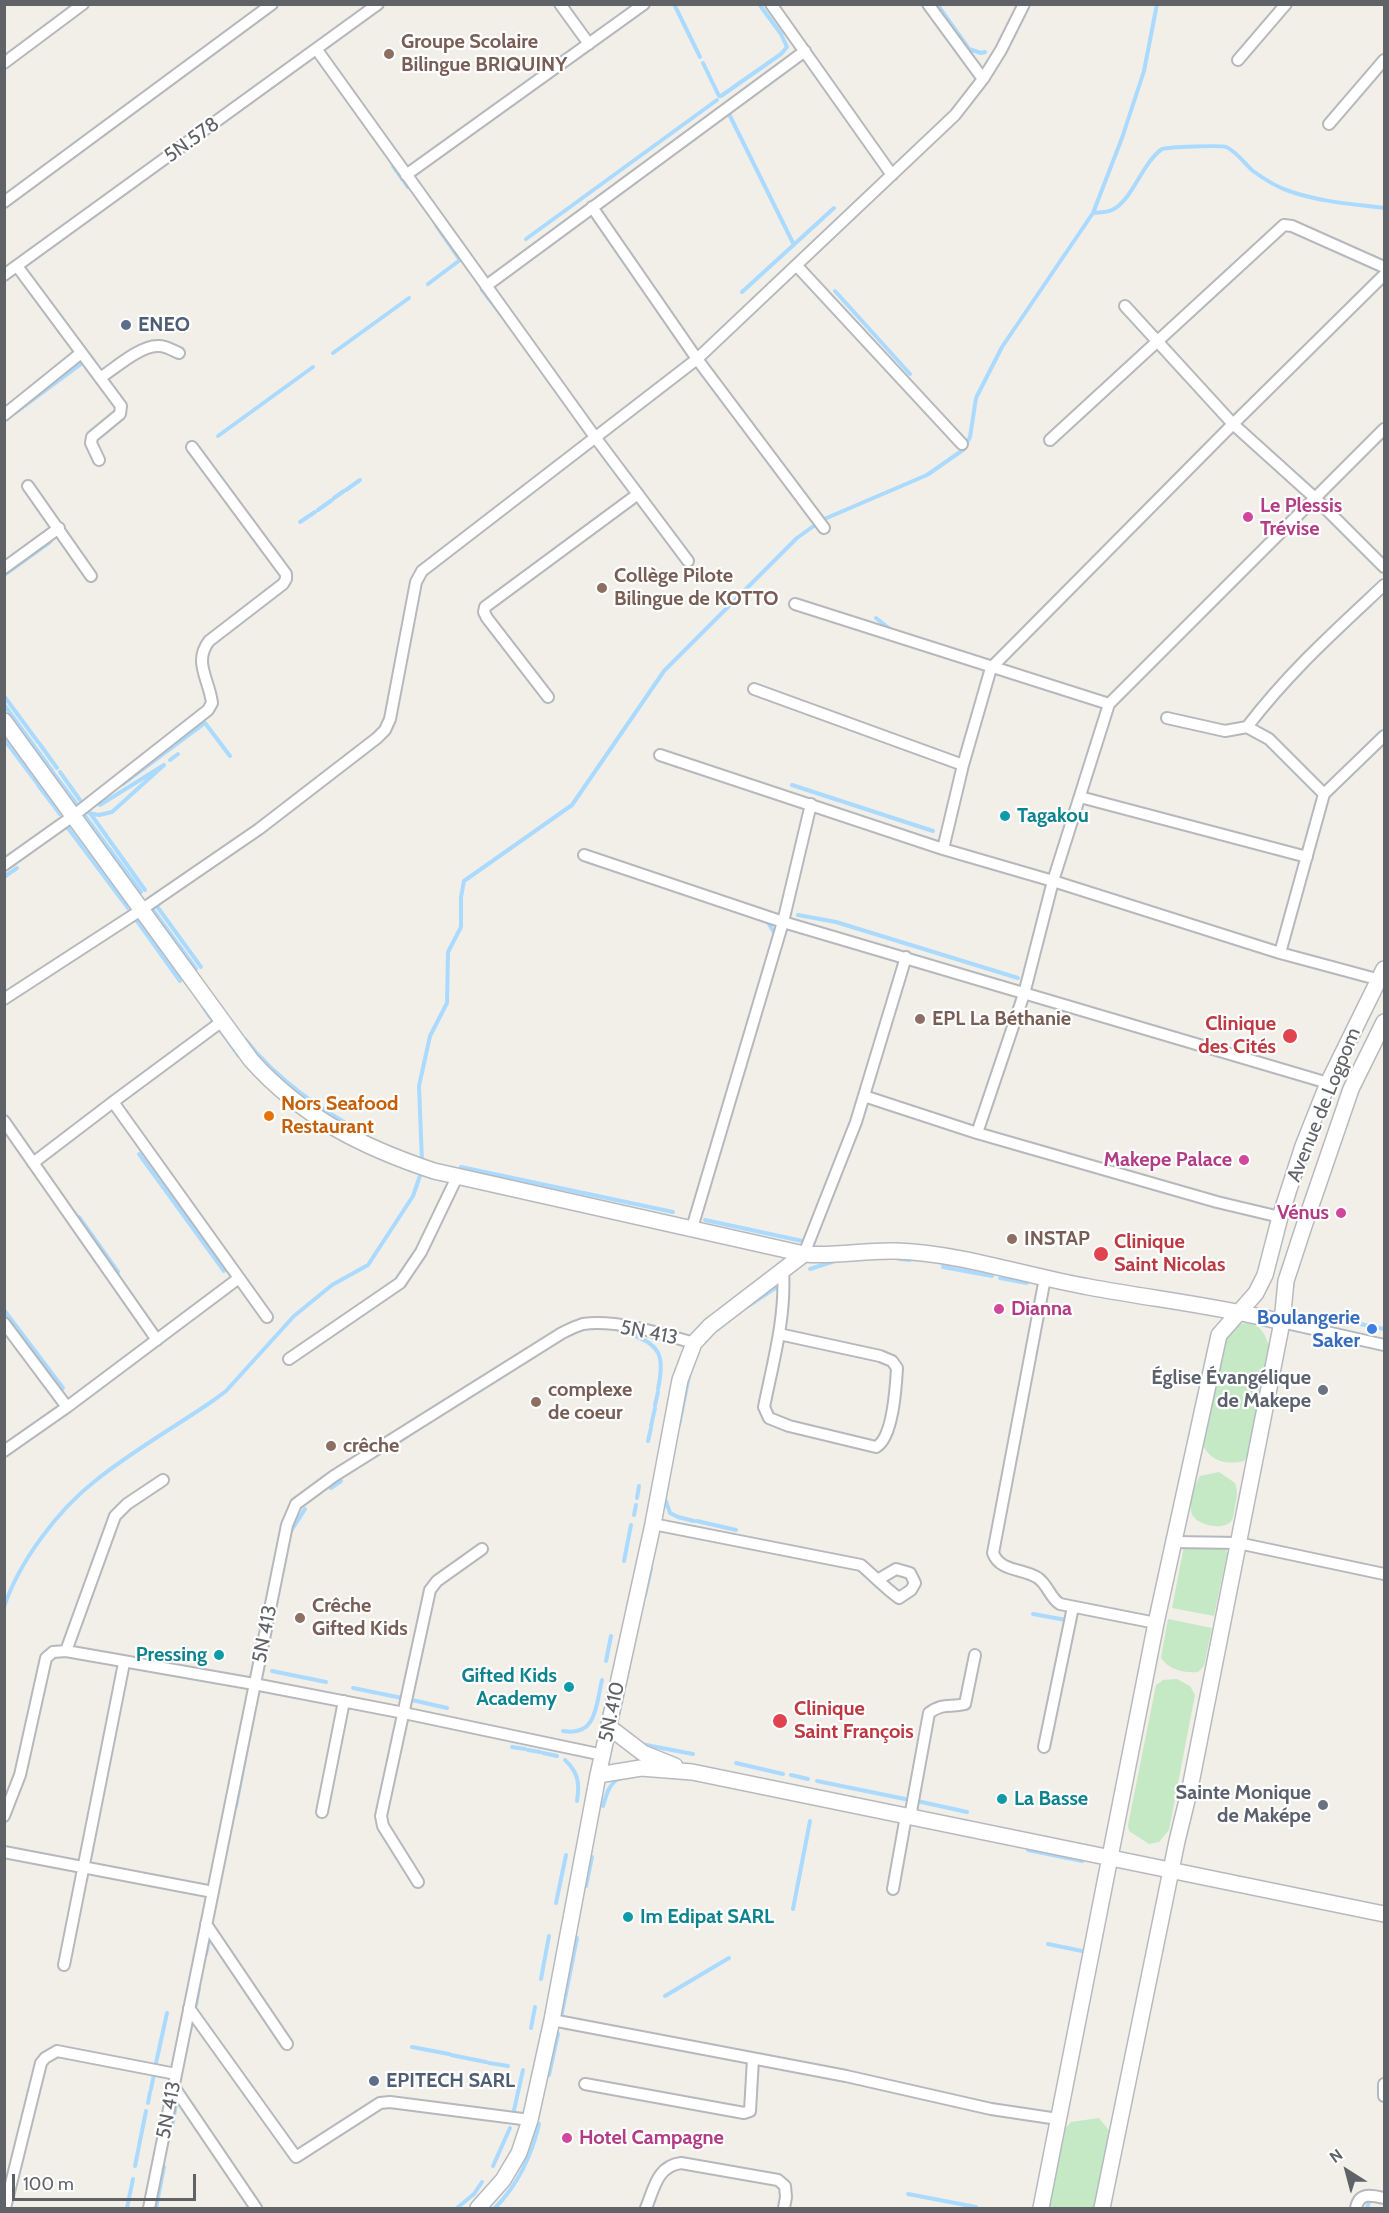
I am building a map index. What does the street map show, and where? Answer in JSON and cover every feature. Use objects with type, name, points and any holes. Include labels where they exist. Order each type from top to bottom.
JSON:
[{"type":"main road","points":[[4,721],[221,1022],[266,1077],[299,1106],[326,1125],[393,1157],[434,1171],[804,1254],[829,1256],[895,1251],[931,1254],[1088,1287],[1239,1311],[1282,1323]]},
{"type":"main road","name":"Avenue de Logpom","points":[[1041,2208],[1156,1623],[1219,1335],[1256,1293],[1265,1275],[1280,1217],[1303,1146],[1328,1083],[1382,977]]},
{"type":"main road","name":"Avenue de Logpom","points":[[1102,2208],[1282,1323],[1286,1281],[1351,1089],[1384,1022]]},
{"type":"main road","name":"5N.410","points":[[478,2208],[503,2180],[519,2152],[530,2120],[552,2020],[598,1775],[653,1524],[680,1380],[694,1343],[710,1326],[804,1254]]},
{"type":"main road","points":[[609,1728],[644,1753],[692,1772]]},
{"type":"main road","points":[[598,1775],[641,1768],[692,1772],[1384,1914]]},
{"type":"street","points":[[4,63],[83,4]]},
{"type":"street","points":[[4,202],[273,4]]},
{"type":"street","name":"5N.578","points":[[4,275],[378,4]]},
{"type":"street","points":[[560,4],[589,44]]},
{"type":"street","points":[[406,175],[644,4]]},
{"type":"street","points":[[771,4],[892,175]]},
{"type":"street","points":[[928,4],[982,79]]},
{"type":"street","points":[[4,999],[141,910],[259,829],[377,738],[385,730],[390,719],[416,582],[422,571],[697,359],[796,266],[955,115],[1001,50],[1024,4]]},
{"type":"street","points":[[1238,60],[1286,4]]},
{"type":"street","points":[[317,50],[595,437],[688,561]]},
{"type":"street","points":[[486,286],[804,51]]},
{"type":"street","points":[[1329,124],[1384,60]]},
{"type":"street","points":[[592,207],[697,359],[824,528]]},
{"type":"street","points":[[1050,440],[1284,225],[1292,226],[1384,267]]},
{"type":"street","points":[[17,266],[122,410],[92,436],[91,443],[99,460]]},
{"type":"street","points":[[796,266],[962,444]]},
{"type":"street","points":[[943,849],[963,765],[991,668],[1384,275]]},
{"type":"street","points":[[1125,306],[1233,424],[1315,498],[1384,567]]},
{"type":"street","points":[[100,378],[144,349],[156,346],[166,347],[179,353]]},
{"type":"street","points":[[4,415],[81,353]]},
{"type":"street","points":[[977,1133],[1024,994],[1053,881],[1109,704],[1384,429]]},
{"type":"street","points":[[4,865],[73,816],[208,710],[212,703],[201,660],[203,650],[209,641],[286,579],[286,574],[192,447]]},
{"type":"street","points":[[28,486],[92,576]]},
{"type":"street","points":[[548,697],[487,618],[484,612],[485,607],[638,494]]},
{"type":"street","points":[[4,568],[58,528]]},
{"type":"street","points":[[1247,727],[1301,662],[1384,585]]},
{"type":"street","points":[[795,604],[1109,704]]},
{"type":"street","points":[[754,689],[963,765]]},
{"type":"street","points":[[1167,718],[1225,731],[1247,727],[1269,739],[1324,794]]},
{"type":"street","points":[[1280,953],[1324,794],[1384,736]]},
{"type":"street","points":[[660,755],[943,849],[1053,881],[1280,953],[1382,977]]},
{"type":"street","points":[[1080,797],[1307,857]]},
{"type":"street","points":[[692,1228],[783,922],[811,804]]},
{"type":"street","points":[[584,855],[783,922],[1328,1083]]},
{"type":"street","points":[[804,1254],[856,1122],[906,957]]},
{"type":"street","points":[[33,1163],[221,1022]]},
{"type":"street","points":[[864,1096],[977,1133],[1195,1196],[1280,1217]]},
{"type":"street","points":[[113,1102],[267,1317]]},
{"type":"street","points":[[4,1121],[157,1340]]},
{"type":"street","points":[[289,1359],[400,1283],[421,1252],[458,1175]]},
{"type":"street","points":[[779,1334],[880,1356],[892,1361],[897,1368],[894,1406],[880,1445],[876,1447],[789,1426],[769,1418],[764,1407],[779,1334],[784,1290],[783,1271]]},
{"type":"street","points":[[4,1451],[67,1407],[239,1278]]},
{"type":"street","points":[[1045,1278],[993,1553],[996,1561],[1002,1566],[1040,1579],[1056,1602],[1156,1623]]},
{"type":"street","points":[[4,1323],[67,1407]]},
{"type":"street","points":[[1282,1323],[1384,1345]]},
{"type":"street","name":"5N 413","points":[[149,2208],[287,1525],[296,1504],[334,1476],[561,1333],[583,1324],[645,1330],[694,1343]]},
{"type":"street","points":[[66,1652],[115,1516],[127,1504],[163,1480]]},
{"type":"street","points":[[653,1524],[846,1561],[861,1565],[879,1579]]},
{"type":"street","points":[[1175,1542],[1238,1543],[1384,1574]]},
{"type":"street","points":[[418,1882],[384,1826],[381,1816],[432,1585],[482,1549]]},
{"type":"street","points":[[1044,1747],[1073,1607]]},
{"type":"street","points":[[4,1816],[20,1775],[46,1658],[53,1652],[66,1652],[254,1684],[603,1755]]},
{"type":"street","points":[[893,1889],[929,1713],[938,1707],[950,1704],[957,1706],[965,1704],[975,1655]]},
{"type":"street","points":[[64,1965],[124,1663]]},
{"type":"street","points":[[322,1812],[344,1701]]},
{"type":"street","points":[[4,1852],[213,1892]]},
{"type":"street","points":[[206,1924],[287,2044]]},
{"type":"street","points":[[189,2008],[296,2157],[380,2103],[390,2102],[530,2120]]},
{"type":"street","points":[[552,2020],[846,2076],[991,2109],[1058,2119]]},
{"type":"street","points":[[5,2208],[41,2063],[45,2058],[57,2051],[176,2074]]},
{"type":"street","points":[[585,2084],[744,2113],[750,2111],[753,2059]]},
{"type":"street","points":[[1384,2084],[1384,2096]]},
{"type":"street","points":[[174,2087],[256,2208]]},
{"type":"street","points":[[646,2208],[659,2175],[673,2164],[681,2163],[778,2180],[785,2186],[784,2208]]},
{"type":"street","points":[[1356,2208],[1362,2197],[1368,2194],[1384,2198]]},
{"type":"green space","points":[[1248,1323],[1262,1331],[1269,1346],[1248,1455],[1244,1461],[1232,1463],[1215,1459],[1203,1446],[1225,1337],[1238,1324]]},
{"type":"green space","points":[[1219,1472],[1235,1483],[1237,1497],[1232,1520],[1224,1525],[1212,1526],[1193,1516],[1191,1502],[1200,1476]]},
{"type":"green space","points":[[1184,1546],[1226,1547],[1227,1554],[1214,1616],[1172,1608]]},
{"type":"green space","points":[[1168,1619],[1212,1628],[1204,1666],[1198,1672],[1177,1670],[1161,1658]]},
{"type":"green space","points":[[1177,1679],[1190,1686],[1195,1695],[1169,1830],[1159,1842],[1149,1844],[1129,1831],[1128,1825],[1156,1685],[1163,1680]]},
{"type":"green space","points":[[1099,2118],[1115,2138],[1102,2208],[1043,2208],[1060,2134],[1071,2122]]},
{"type":"waterway","points":[[674,4],[700,57]]},
{"type":"waterway","points":[[721,96],[781,54],[787,47],[781,34],[759,4]]},
{"type":"waterway","points":[[937,4],[969,49],[985,52]]},
{"type":"waterway","points":[[422,1162],[419,1086],[430,1036],[447,1003],[448,952],[461,927],[461,897],[464,881],[572,805],[664,671],[797,538],[822,520],[927,475],[963,450],[970,437],[976,398],[1002,347],[1093,213],[1122,138],[1144,71],[1157,4]]},
{"type":"waterway","points":[[703,63],[719,96]]},
{"type":"waterway","points":[[526,239],[717,100]]},
{"type":"waterway","points":[[728,112],[794,245]]},
{"type":"waterway","points":[[1093,213],[1110,211],[1119,205],[1155,155],[1162,149],[1206,146],[1222,146],[1230,149],[1253,171],[1289,191],[1325,200],[1384,208]]},
{"type":"waterway","points":[[393,166],[408,187]]},
{"type":"waterway","points":[[742,292],[834,208]]},
{"type":"waterway","points":[[428,284],[460,260],[436,225]]},
{"type":"waterway","points":[[482,290],[500,313]]},
{"type":"waterway","points":[[835,291],[910,374]]},
{"type":"waterway","points":[[333,353],[409,298]]},
{"type":"waterway","points":[[15,413],[81,364]]},
{"type":"waterway","points":[[218,436],[313,367]]},
{"type":"waterway","points":[[346,490],[360,480]]},
{"type":"waterway","points":[[334,498],[344,491]]},
{"type":"waterway","points":[[318,510],[332,500]]},
{"type":"waterway","points":[[300,522],[315,512]]},
{"type":"waterway","points":[[4,575],[50,542]]},
{"type":"waterway","points":[[876,618],[891,630]]},
{"type":"waterway","points":[[4,696],[38,742]]},
{"type":"waterway","points":[[4,705],[9,711]]},
{"type":"waterway","points":[[10,713],[53,772]]},
{"type":"waterway","points":[[123,784],[205,723],[230,756]]},
{"type":"waterway","points":[[4,739],[37,783]]},
{"type":"waterway","points":[[39,743],[57,768]]},
{"type":"waterway","points":[[170,760],[178,754]]},
{"type":"waterway","points":[[89,813],[99,815],[112,812],[164,765],[100,805]]},
{"type":"waterway","points":[[60,772],[80,800]]},
{"type":"waterway","points":[[54,774],[76,803]]},
{"type":"waterway","points":[[38,785],[60,814]]},
{"type":"waterway","points":[[792,785],[933,831]]},
{"type":"waterway","points":[[90,813],[145,890]]},
{"type":"waterway","points":[[85,816],[141,892]]},
{"type":"waterway","points":[[63,828],[68,828],[128,908]]},
{"type":"waterway","points":[[4,877],[17,868]]},
{"type":"waterway","points":[[156,905],[201,967]]},
{"type":"waterway","points":[[153,910],[196,969]]},
{"type":"waterway","points":[[798,915],[836,922],[1018,978]]},
{"type":"waterway","points":[[135,918],[180,981]]},
{"type":"waterway","points":[[766,919],[775,934]]},
{"type":"waterway","points":[[202,1005],[215,1024]]},
{"type":"waterway","points":[[220,1030],[239,1056]]},
{"type":"waterway","points":[[245,1039],[286,1081],[317,1105],[367,1136]]},
{"type":"waterway","points":[[139,1154],[224,1271]]},
{"type":"waterway","points":[[461,1167],[673,1212]]},
{"type":"waterway","points":[[4,1607],[29,1555],[53,1522],[81,1493],[124,1459],[226,1391],[294,1316],[332,1285],[368,1265],[413,1196],[422,1170]]},
{"type":"waterway","points":[[79,1217],[118,1272]]},
{"type":"waterway","points":[[705,1220],[807,1242]]},
{"type":"waterway","points":[[899,1259],[910,1260]]},
{"type":"waterway","points":[[810,1269],[835,1261]]},
{"type":"waterway","points":[[943,1267],[992,1276]]},
{"type":"waterway","points":[[1000,1278],[1027,1283]]},
{"type":"waterway","points":[[748,1306],[780,1285]]},
{"type":"waterway","points":[[4,1310],[63,1388]]},
{"type":"waterway","points":[[1317,1315],[1384,1329]]},
{"type":"waterway","points":[[619,1331],[630,1334]]},
{"type":"waterway","points":[[632,1335],[650,1344],[659,1355],[661,1370],[658,1389]]},
{"type":"waterway","points":[[679,1425],[689,1376]]},
{"type":"waterway","points":[[655,1405],[658,1392]]},
{"type":"waterway","points":[[651,1426],[655,1408]]},
{"type":"waterway","points":[[648,1441],[651,1428]]},
{"type":"waterway","points":[[400,1441],[409,1435]]},
{"type":"waterway","points":[[331,1488],[341,1481]]},
{"type":"waterway","points":[[637,1498],[639,1486]]},
{"type":"waterway","points":[[665,1499],[670,1513],[694,1521]]},
{"type":"waterway","points":[[634,1515],[636,1505]]},
{"type":"waterway","points":[[291,1531],[305,1509]]},
{"type":"waterway","points":[[697,1521],[736,1530]]},
{"type":"waterway","points":[[624,1561],[631,1525]]},
{"type":"waterway","points":[[645,1595],[651,1569]]},
{"type":"waterway","points":[[1033,1614],[1066,1620],[1065,1624]]},
{"type":"waterway","points":[[606,1661],[611,1636]]},
{"type":"waterway","points":[[272,1671],[326,1682]]},
{"type":"waterway","points":[[563,1731],[574,1732],[589,1724],[596,1709],[602,1680]]},
{"type":"waterway","points":[[353,1688],[402,1698]]},
{"type":"waterway","points":[[412,1700],[447,1708]]},
{"type":"waterway","points":[[236,1806],[251,1727]]},
{"type":"waterway","points":[[641,1744],[693,1754]]},
{"type":"waterway","points":[[512,1747],[525,1749]]},
{"type":"waterway","points":[[528,1750],[540,1752]]},
{"type":"waterway","points":[[543,1753],[557,1756]]},
{"type":"waterway","points":[[565,1760],[577,1778],[577,1801]]},
{"type":"waterway","points":[[736,1763],[783,1774]]},
{"type":"waterway","points":[[791,1775],[808,1779]]},
{"type":"waterway","points":[[603,1806],[610,1787],[619,1779]]},
{"type":"waterway","points":[[817,1781],[905,1799]]},
{"type":"waterway","points":[[917,1801],[967,1812]]},
{"type":"waterway","points":[[793,1909],[810,1821]]},
{"type":"waterway","points":[[1028,1850],[1082,1861]]},
{"type":"waterway","points":[[556,1903],[566,1855]]},
{"type":"waterway","points":[[586,1886],[592,1857]]},
{"type":"waterway","points":[[206,1954],[210,1934]]},
{"type":"waterway","points":[[541,1979],[549,1936]]},
{"type":"waterway","points":[[561,2018],[577,1938]]},
{"type":"waterway","points":[[1048,1944],[1082,1951]]},
{"type":"waterway","points":[[665,1996],[729,1958]]},
{"type":"waterway","points":[[196,2005],[199,1988]]},
{"type":"waterway","points":[[531,2028],[535,2007]]},
{"type":"waterway","points":[[156,2063],[167,2013]]},
{"type":"waterway","points":[[190,2031],[193,2017]]},
{"type":"waterway","points":[[549,2075],[558,2034]]},
{"type":"waterway","points":[[412,2047],[449,2054]]},
{"type":"waterway","points":[[451,2055],[486,2062]]},
{"type":"waterway","points":[[489,2063],[508,2066]]},
{"type":"waterway","points":[[514,2110],[523,2070]]},
{"type":"waterway","points":[[151,2089],[154,2074]]},
{"type":"waterway","points":[[148,2103],[150,2092]]},
{"type":"waterway","points":[[172,2127],[177,2098]]},
{"type":"waterway","points":[[135,2166],[146,2111]]},
{"type":"waterway","points":[[495,2208],[523,2169],[539,2124]]},
{"type":"waterway","points":[[493,2166],[510,2128]]},
{"type":"waterway","points":[[156,2208],[164,2167]]},
{"type":"waterway","points":[[127,2208],[133,2179]]},
{"type":"waterway","points":[[457,2208],[474,2194],[482,2182]]},
{"type":"waterway","points":[[908,2194],[976,2207]]},
{"type":"waterway","points":[[1367,2208],[1370,2199]]},
{"type":"place","name":"Groupe Scolaire Bilingue BRIQUINY","points":[[389,54]]},
{"type":"place","name":"ENEO","points":[[126,325]]},
{"type":"place","name":"Le Plessis Trévise","points":[[1248,517]]},
{"type":"place","name":"Collège Pilote Bilingue de KOTTO","points":[[602,588]]},
{"type":"place","name":"Tagakou","points":[[1005,816]]},
{"type":"place","name":"EPL La Béthanie","points":[[920,1019]]},
{"type":"place","name":"Clinique des Cités","points":[[1290,1036]]},
{"type":"place","name":"Nors Seafood Restaurant","points":[[269,1116]]},
{"type":"place","name":"Makepe Palace","points":[[1244,1160]]},
{"type":"place","name":"Vénus","points":[[1341,1213]]},
{"type":"place","name":"INSTAP","points":[[1012,1239]]},
{"type":"place","name":"Clinique Saint Nicolas","points":[[1101,1254]]},
{"type":"place","name":"Dianna","points":[[999,1309]]},
{"type":"place","name":"Boulangerie Saker","points":[[1372,1329]]},
{"type":"place","name":"Église Évangélique de Makepe","points":[[1323,1390]]},
{"type":"place","name":"complexe de coeur","points":[[536,1402]]},
{"type":"place","name":"crêche","points":[[331,1446]]},
{"type":"place","name":"Crêche Gifted Kids","points":[[300,1618]]},
{"type":"place","name":"Pressing","points":[[219,1655]]},
{"type":"place","name":"Gifted Kids Academy","points":[[569,1687]]},
{"type":"place","name":"Clinique Saint François","points":[[780,1721]]},
{"type":"place","name":"La Basse","points":[[1002,1799]]},
{"type":"place","name":"Sainte Monique de Maképe","points":[[1323,1805]]},
{"type":"place","name":"Im Edipat SARL","points":[[628,1917]]},
{"type":"place","name":"EPITECH SARL","points":[[374,2081]]},
{"type":"place","name":"Hotel Campagne","points":[[567,2138]]}]
